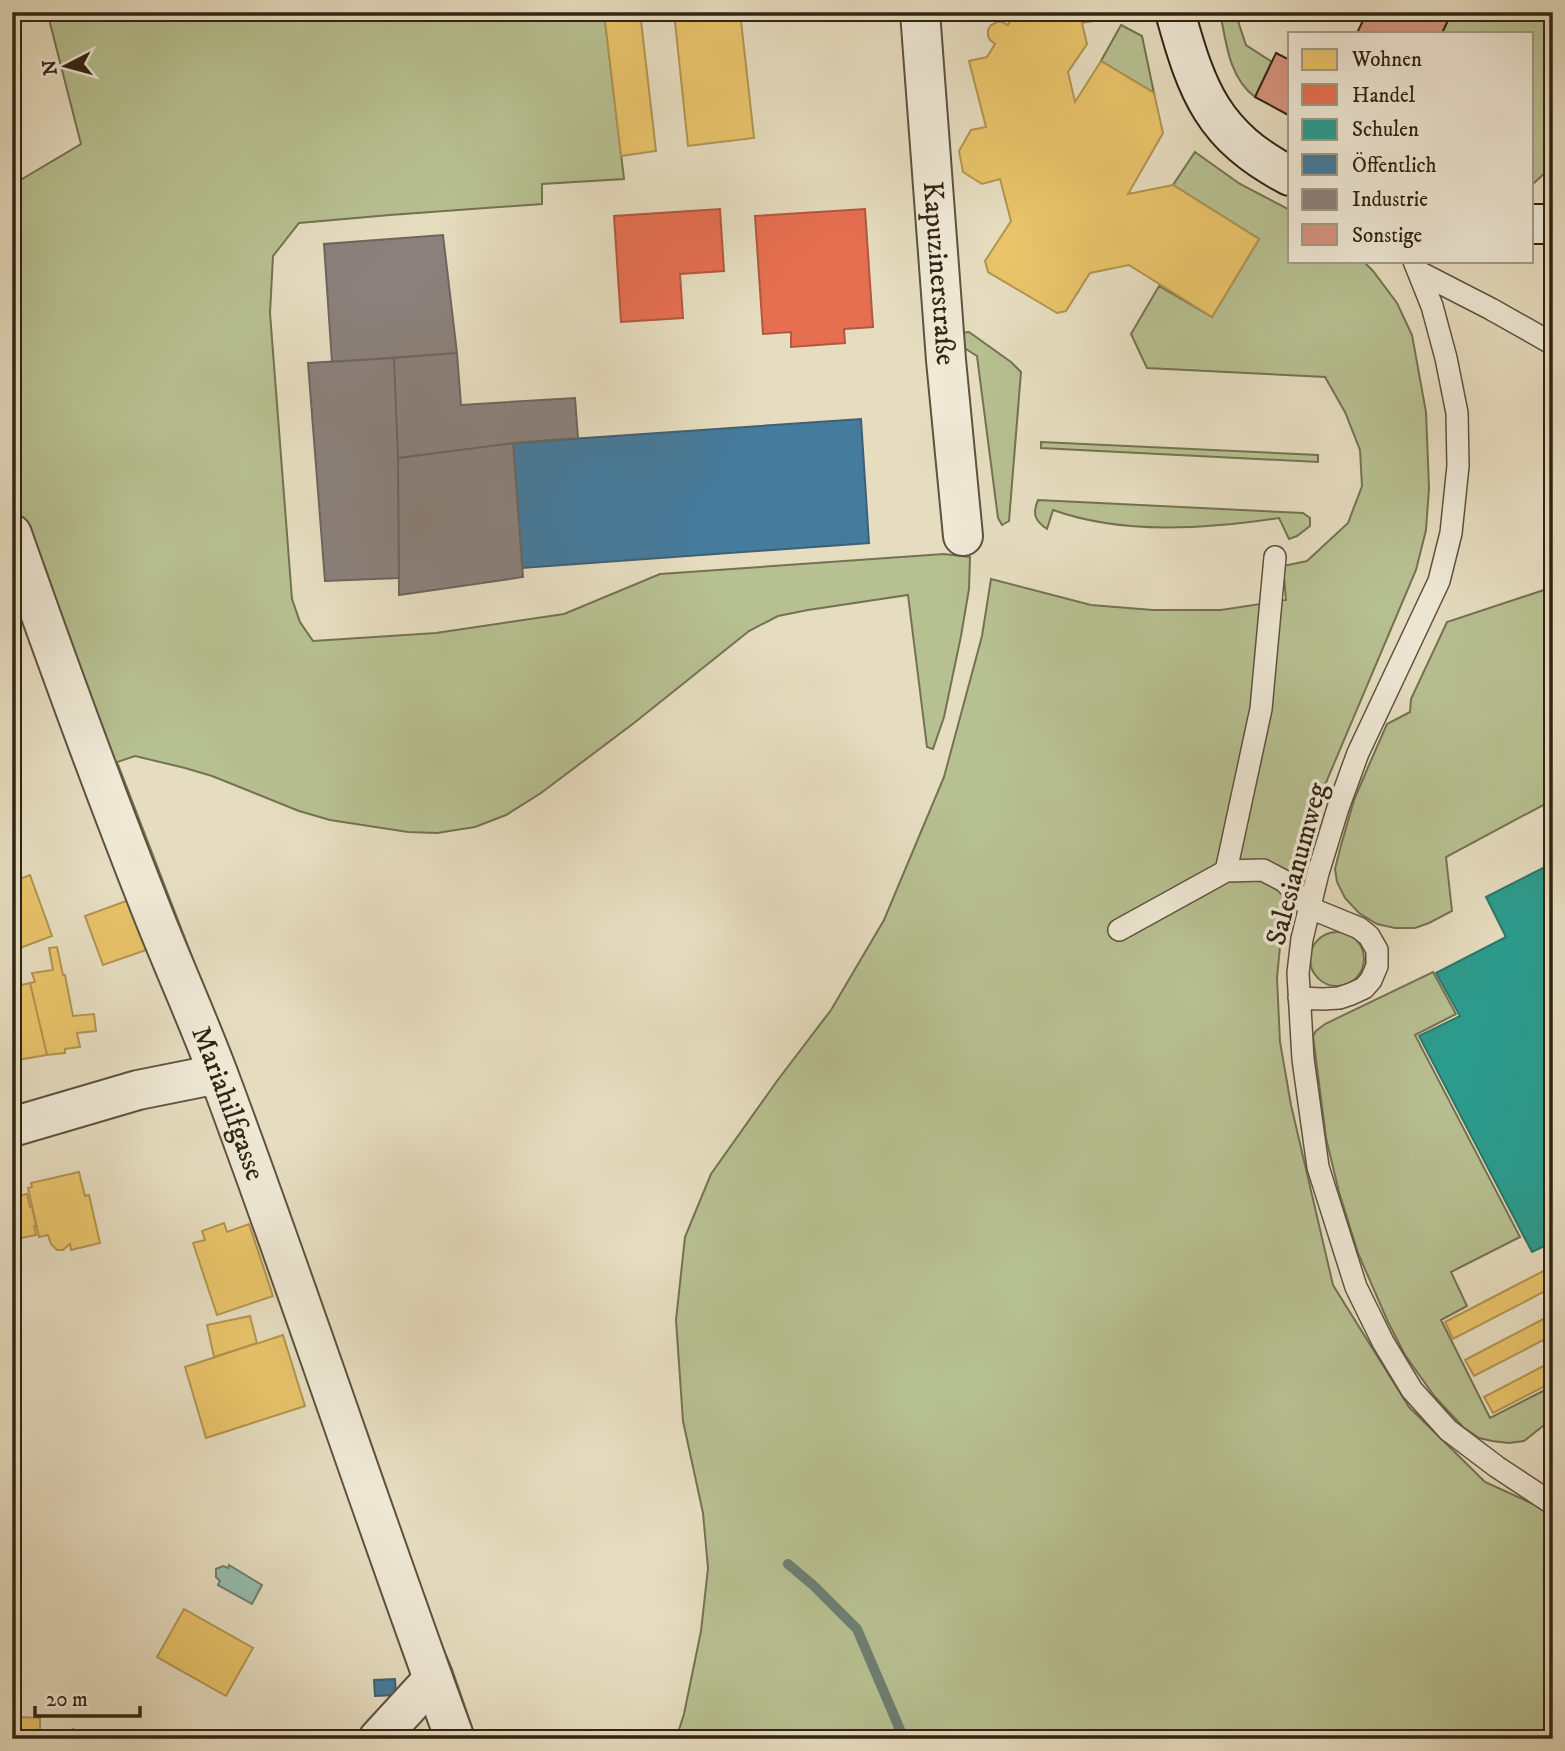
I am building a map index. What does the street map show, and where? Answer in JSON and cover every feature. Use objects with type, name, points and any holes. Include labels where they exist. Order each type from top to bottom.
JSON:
[{"type":"street","name":"Kapuzinerstraße","points":[[920,12],[946,359],[963,536]]},
{"type":"street","points":[[1175,12],[1196,82],[1205,100],[1229,132],[1258,158],[1288,175]]},
{"type":"street","points":[[1534,225],[1553,225]]},
{"type":"street","name":"Mariahilfgasse","points":[[12,534],[90,750],[218,1074],[455,1739]]},
{"type":"street","points":[[12,1127],[138,1090],[218,1074]]},
{"type":"street","points":[[378,1739],[433,1679]]},
{"type":"lane","points":[[1416,266],[1553,344]]},
{"type":"lane","name":"Salesianumweg","points":[[1416,266],[1432,306],[1457,413],[1458,466],[1451,533],[1439,582],[1358,753],[1318,873],[1302,939],[1298,973],[1303,1059],[1318,1167],[1356,1287],[1382,1342],[1412,1390],[1448,1430],[1553,1504]]},
{"type":"lane","points":[[1226,871],[1261,709],[1275,557]]},
{"type":"lane","points":[[1119,930],[1226,871],[1263,870],[1284,881],[1310,908],[1352,925],[1369,936],[1377,950],[1377,966],[1364,988],[1339,998],[1298,998]]},
{"type":"green space","points":[[49,12],[604,12],[624,179],[542,184],[542,204],[299,223],[273,256],[270,313],[292,599],[300,622],[313,641],[436,633],[564,614],[660,574],[944,554],[970,557],[969,589],[961,636],[944,717],[933,749],[927,747],[908,595],[778,616],[749,631],[541,793],[506,815],[475,827],[437,833],[408,832],[330,820],[185,768],[135,756],[117,762],[248,1102],[412,1577],[452,1669],[476,1739],[472,1739],[97,743],[12,494],[12,185],[81,144]]},
{"type":"green space","points":[[1220,12],[1235,12],[1246,45],[1272,62],[1255,97],[1239,80],[1234,70]]},
{"type":"green space","points":[[1452,12],[1553,12],[1553,165],[1534,183],[1534,32],[1442,32]]},
{"type":"green space","points":[[1121,25],[1142,36],[1154,93],[1101,61]]},
{"type":"green space","points":[[1195,152],[1240,184],[1288,209],[1288,262],[1364,262],[1397,303],[1412,335],[1426,412],[1429,488],[1426,530],[1416,570],[1322,792],[1296,871],[1282,926],[1277,978],[1280,1042],[1291,1105],[1333,1285],[1409,1407],[1485,1482],[1553,1513],[1553,1739],[676,1739],[684,1714],[701,1631],[708,1568],[703,1513],[683,1421],[676,1320],[685,1237],[711,1174],[831,1010],[884,920],[944,777],[982,636],[991,579],[1091,605],[1153,610],[1221,610],[1286,600],[1283,566],[1307,561],[1348,523],[1362,486],[1360,450],[1345,412],[1325,377],[1147,368],[1131,334],[1159,286],[1212,317],[1259,239],[1173,185]]},
{"type":"green space","points":[[969,332],[1021,372],[1009,521],[1002,525],[998,518],[977,356],[958,344],[961,333]]},
{"type":"green space","points":[[1041,442],[1318,455],[1318,462],[1041,448]]},
{"type":"green space","points":[[1038,500],[1303,513],[1310,518],[1310,526],[1289,539],[1279,518],[1165,528],[1108,523],[1053,510],[1047,529],[1036,517]]},
{"type":"green space","points":[[1553,587],[1553,811],[1547,803],[1446,857],[1452,911],[1415,928],[1377,924],[1359,913],[1345,898],[1337,882],[1335,869],[1354,800],[1387,724],[1410,712],[1411,699],[1447,622]]},
{"type":"green space","points":[[1337,932],[1356,940],[1364,959],[1356,978],[1337,986],[1318,978],[1310,959],[1318,940]]},
{"type":"green space","points":[[1433,972],[1456,1014],[1415,1035],[1520,1237],[1451,1272],[1467,1306],[1441,1320],[1490,1418],[1553,1386],[1553,1418],[1524,1441],[1492,1441],[1479,1438],[1463,1427],[1435,1397],[1405,1355],[1358,1253],[1326,1138],[1313,1036],[1316,1031],[1325,1024]]},
{"type":"water","points":[[229,1565],[262,1585],[252,1604],[218,1585],[220,1581],[216,1577],[216,1569],[223,1566],[228,1568]]},
{"type":"building: Wohnen","points":[[604,12],[640,12],[656,151],[621,156]]},
{"type":"building: Wohnen","points":[[674,12],[740,12],[754,138],[688,146]]},
{"type":"building: Wohnen","points":[[1011,12],[1103,12],[1098,20],[1082,23],[1087,44],[1068,72],[1075,102],[1101,61],[1154,93],[1163,133],[1128,194],[1173,185],[1259,239],[1212,317],[1129,265],[1090,273],[1066,311],[1057,313],[988,272],[985,261],[1011,221],[1000,179],[982,184],[963,172],[959,151],[971,130],[986,127],[969,61],[987,57],[995,44],[988,36],[988,30],[997,22],[1008,25]]},
{"type":"building: Wohnen","points":[[30,875],[52,936],[12,951],[12,882]]},
{"type":"building: Wohnen","points":[[137,897],[155,947],[103,965],[85,916]]},
{"type":"building: Wohnen","points":[[57,947],[73,1016],[94,1014],[96,1031],[77,1033],[80,1047],[65,1049],[65,1053],[47,1055],[30,983],[35,982],[32,973],[53,970],[49,948]]},
{"type":"building: Wohnen","points":[[30,983],[47,1055],[17,1060],[12,1043],[12,987]]},
{"type":"building: Wohnen","points":[[79,1172],[85,1196],[89,1195],[100,1243],[71,1250],[70,1244],[63,1250],[57,1250],[48,1235],[39,1237],[28,1188],[32,1187],[31,1183]]},
{"type":"building: Wohnen","points":[[27,1194],[36,1235],[12,1240],[12,1197]]},
{"type":"building: Wohnen","points":[[224,1223],[227,1232],[249,1224],[273,1296],[217,1315],[193,1243],[205,1240],[202,1231]]},
{"type":"building: Wohnen","points":[[1553,1266],[1553,1287],[1453,1339],[1445,1322]]},
{"type":"building: Wohnen","points":[[1553,1314],[1553,1335],[1474,1376],[1465,1360]]},
{"type":"building: Wohnen","points":[[250,1316],[257,1343],[214,1357],[207,1325]]},
{"type":"building: Wohnen","points":[[283,1335],[305,1406],[206,1438],[185,1367]]},
{"type":"building: Wohnen","points":[[1553,1361],[1553,1382],[1493,1413],[1484,1397]]},
{"type":"building: Wohnen","points":[[184,1609],[253,1648],[226,1696],[157,1657]]},
{"type":"building: Wohnen","points":[[19,1717],[40,1718],[40,1738],[18,1738]]},
{"type":"building: Wohnen","points":[[73,1729],[91,1738],[67,1739]]},
{"type":"building: Handel","points":[[720,209],[724,271],[680,274],[683,318],[621,322],[614,216]]},
{"type":"building: Handel","points":[[865,209],[873,327],[844,329],[845,343],[791,347],[791,332],[763,334],[755,216]]},
{"type":"building: Schulen","points":[[1553,863],[1553,1242],[1532,1252],[1419,1036],[1460,1016],[1436,973],[1506,937],[1486,897]]},
{"type":"building: Öffentlich","points":[[861,419],[869,543],[522,568],[513,443]]},
{"type":"building: Öffentlich","points":[[395,1679],[396,1695],[375,1696],[374,1680]]},
{"type":"building: Industrie","points":[[443,235],[457,353],[332,362],[324,244]]},
{"type":"building: Industrie","points":[[457,353],[461,405],[575,398],[578,438],[513,443],[398,458],[394,358]]},
{"type":"building: Industrie","points":[[394,358],[399,578],[325,581],[308,363]]},
{"type":"building: Industrie","points":[[513,443],[523,577],[399,595],[398,458]]},
{"type":"building: Sonstige","points":[[1367,12],[1452,12],[1442,32],[1357,32]]},
{"type":"building: Sonstige","points":[[1276,53],[1288,59],[1288,115],[1255,97]]},
{"type":"waterway","points":[[788,1564],[857,1629],[904,1739]]}]
